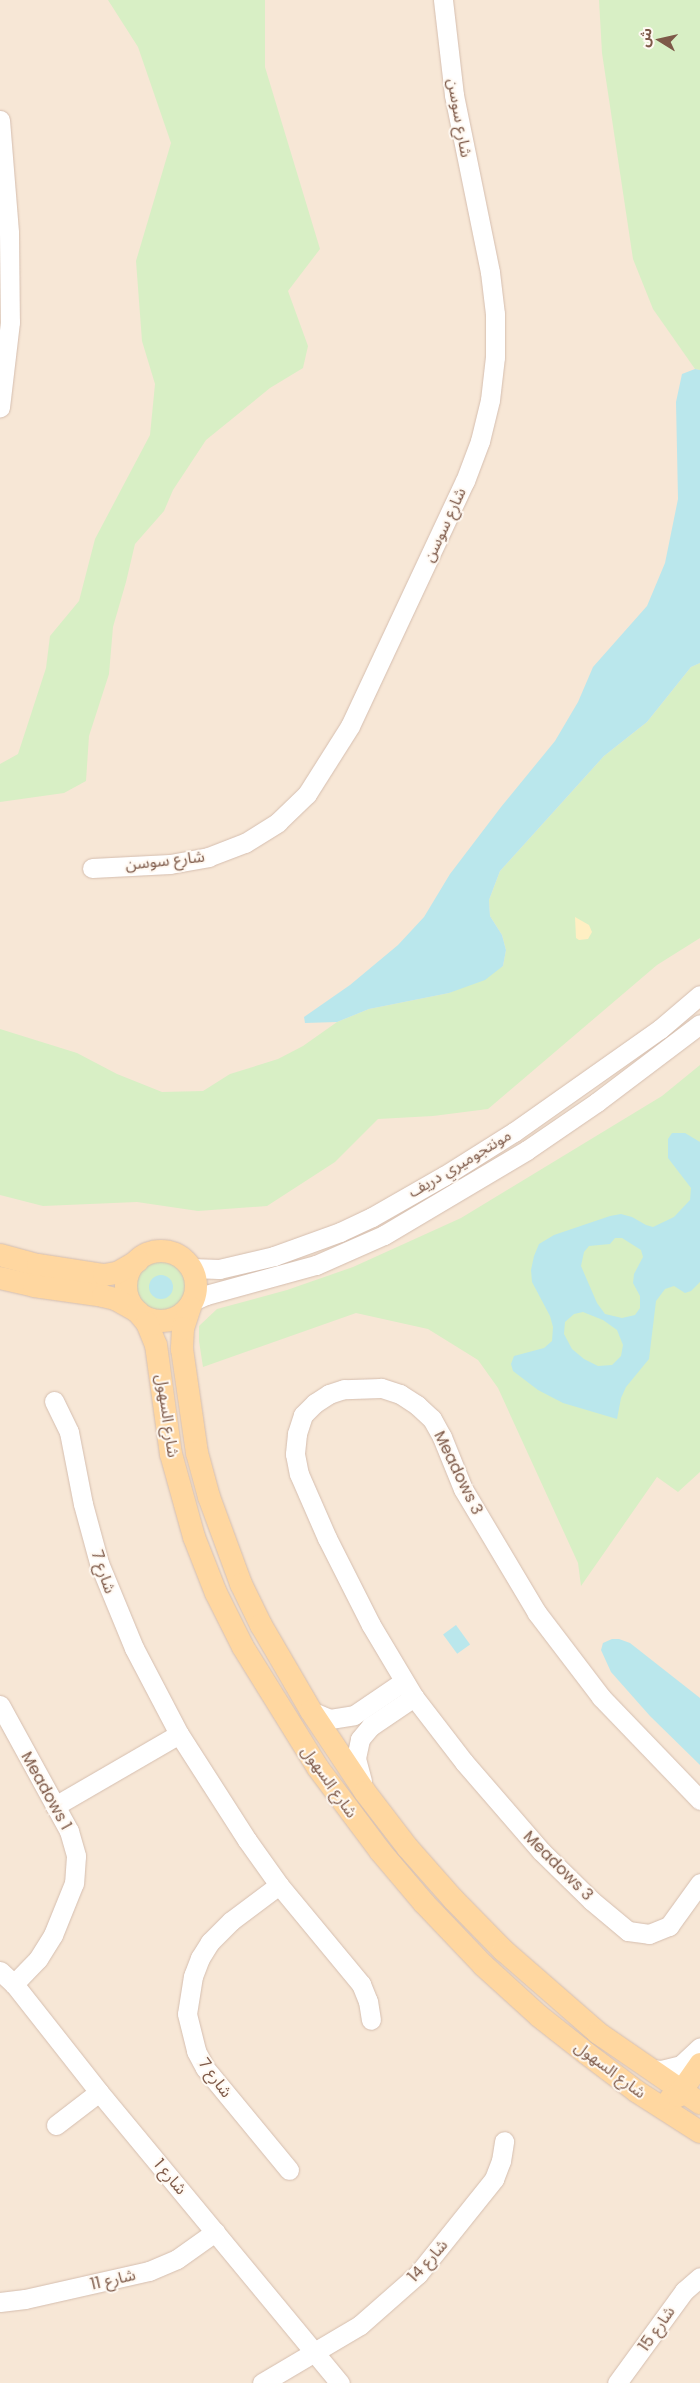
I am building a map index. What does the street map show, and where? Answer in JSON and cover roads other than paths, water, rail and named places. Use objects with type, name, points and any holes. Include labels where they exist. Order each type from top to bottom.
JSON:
[{"type":"main road","points":[[0,1255],[38,1265],[98,1274],[117,1273],[156,1252],[166,1252],[180,1258],[191,1268],[196,1284],[191,1304],[182,1314],[165,1321],[146,1318],[115,1299],[34,1286],[0,1278]]},
{"type":"main road","points":[[137,1311],[130,1302],[127,1285],[132,1268],[138,1261]]},
{"type":"main road","name":"شارع السهول","points":[[191,1304],[183,1328],[182,1350],[197,1453],[209,1498],[240,1584],[260,1625],[311,1711],[365,1792],[408,1848],[454,1900],[503,1950],[598,2033],[690,2094],[700,2103]]},
{"type":"main road","name":"شارع السهول","points":[[137,1311],[147,1323],[156,1345],[171,1454],[194,1537],[216,1593],[243,1647],[290,1725],[348,1810],[424,1903],[483,1965],[539,2016],[586,2053],[636,2091],[700,2132]]},
{"type":"main road","points":[[586,2053],[628,2074],[664,2098],[674,2098],[690,2094],[700,2065]]},
{"type":"street","name":"شارع سوسن","points":[[92,868],[170,864],[208,857],[245,843],[270,827],[307,794],[350,726],[465,481],[480,441],[490,400],[495,357],[495,314],[490,272],[454,95],[443,0]]},
{"type":"street","points":[[0,120],[10,233],[0,407]]},
{"type":"street","name":"مونتجوميري دريف","points":[[191,1268],[219,1269],[274,1256],[340,1232],[372,1217],[444,1176],[514,1132],[660,1029],[700,996]]},
{"type":"street","name":"مونتجوميري دريف","points":[[191,1304],[206,1294],[316,1265],[384,1235],[527,1150],[597,1102],[700,1024]]},
{"type":"street","name":"Meadows 3","points":[[700,1800],[607,1704],[537,1613],[463,1489],[442,1437],[432,1419],[417,1405],[400,1394],[381,1388],[344,1389],[322,1399],[303,1415],[297,1434],[295,1454],[299,1474],[341,1568],[414,1697],[490,1793],[541,1851],[592,1901],[628,1931],[649,1934],[669,1926],[700,1883]]},
{"type":"street","name":"شارع 7","points":[[54,1401],[69,1432],[90,1534],[110,1592],[134,1648],[179,1734],[279,1885],[361,1984],[368,2001],[372,2020]]},
{"type":"street","points":[[365,1792],[356,1758],[360,1739],[360,1723],[404,1681]]},
{"type":"street","points":[[311,1711],[330,1719],[360,1723],[414,1697]]},
{"type":"street","name":"Meadows 1","points":[[0,1704],[74,1843],[76,1870],[74,1883],[49,1943],[38,1959],[14,1984]]},
{"type":"street","points":[[54,1806],[179,1734]]},
{"type":"street","name":"شارع 7","points":[[279,1885],[231,1921],[210,1942],[192,1976],[188,2014],[196,2051],[205,2068],[289,2170]]},
{"type":"street","name":"شارع 1","points":[[0,1971],[14,1984],[99,2092],[340,2383]]},
{"type":"street","points":[[651,2069],[661,2070],[681,2064],[690,2059],[700,2047]]},
{"type":"street","points":[[56,2125],[99,2092]]},
{"type":"street","name":"شارع 14","points":[[262,2383],[316,2352],[380,2309],[436,2254],[494,2179],[501,2161],[504,2141]]},
{"type":"street","name":"شارع 11","points":[[0,2302],[25,2299],[149,2271],[177,2258],[215,2232]]},
{"type":"street","name":"شارع 15","points":[[617,2383],[684,2291],[700,2277]]},
{"type":"water","points":[[695,369],[700,370],[700,663],[691,667],[647,722],[604,756],[500,871],[489,900],[490,916],[502,935],[506,950],[503,966],[485,980],[449,993],[369,1009],[337,1022],[305,1023],[304,1017],[350,985],[398,945],[424,917],[450,874],[555,741],[578,702],[593,667],[647,606],[665,563],[678,499],[676,402],[682,374]]},
{"type":"water","points":[[672,1133],[685,1133],[700,1142],[700,1282],[691,1291],[685,1293],[674,1286],[665,1289],[656,1301],[649,1359],[626,1387],[621,1398],[617,1419],[563,1403],[538,1390],[513,1371],[511,1364],[514,1356],[544,1348],[552,1341],[553,1327],[550,1316],[532,1282],[531,1270],[539,1244],[554,1235],[621,1214],[653,1227],[674,1217],[690,1200],[691,1188],[668,1158],[668,1139]],"holes":[[[615,1238],[622,1238],[641,1250],[643,1257],[634,1274],[633,1283],[640,1296],[640,1308],[635,1315],[622,1318],[605,1314],[597,1303],[581,1266],[584,1252],[589,1246],[610,1244]],[[583,1312],[603,1320],[617,1330],[623,1345],[621,1356],[612,1365],[598,1366],[584,1359],[572,1349],[564,1334],[565,1322],[574,1314]]]},
{"type":"water","points":[[161,1275],[169,1279],[173,1287],[169,1295],[161,1299],[153,1295],[149,1287],[153,1279]]},
{"type":"water","points":[[456,1625],[470,1644],[457,1654],[443,1634]]},
{"type":"water","points":[[612,1639],[619,1639],[630,1643],[700,1698],[700,1765],[650,1716],[611,1672],[601,1650],[603,1643]]}]
